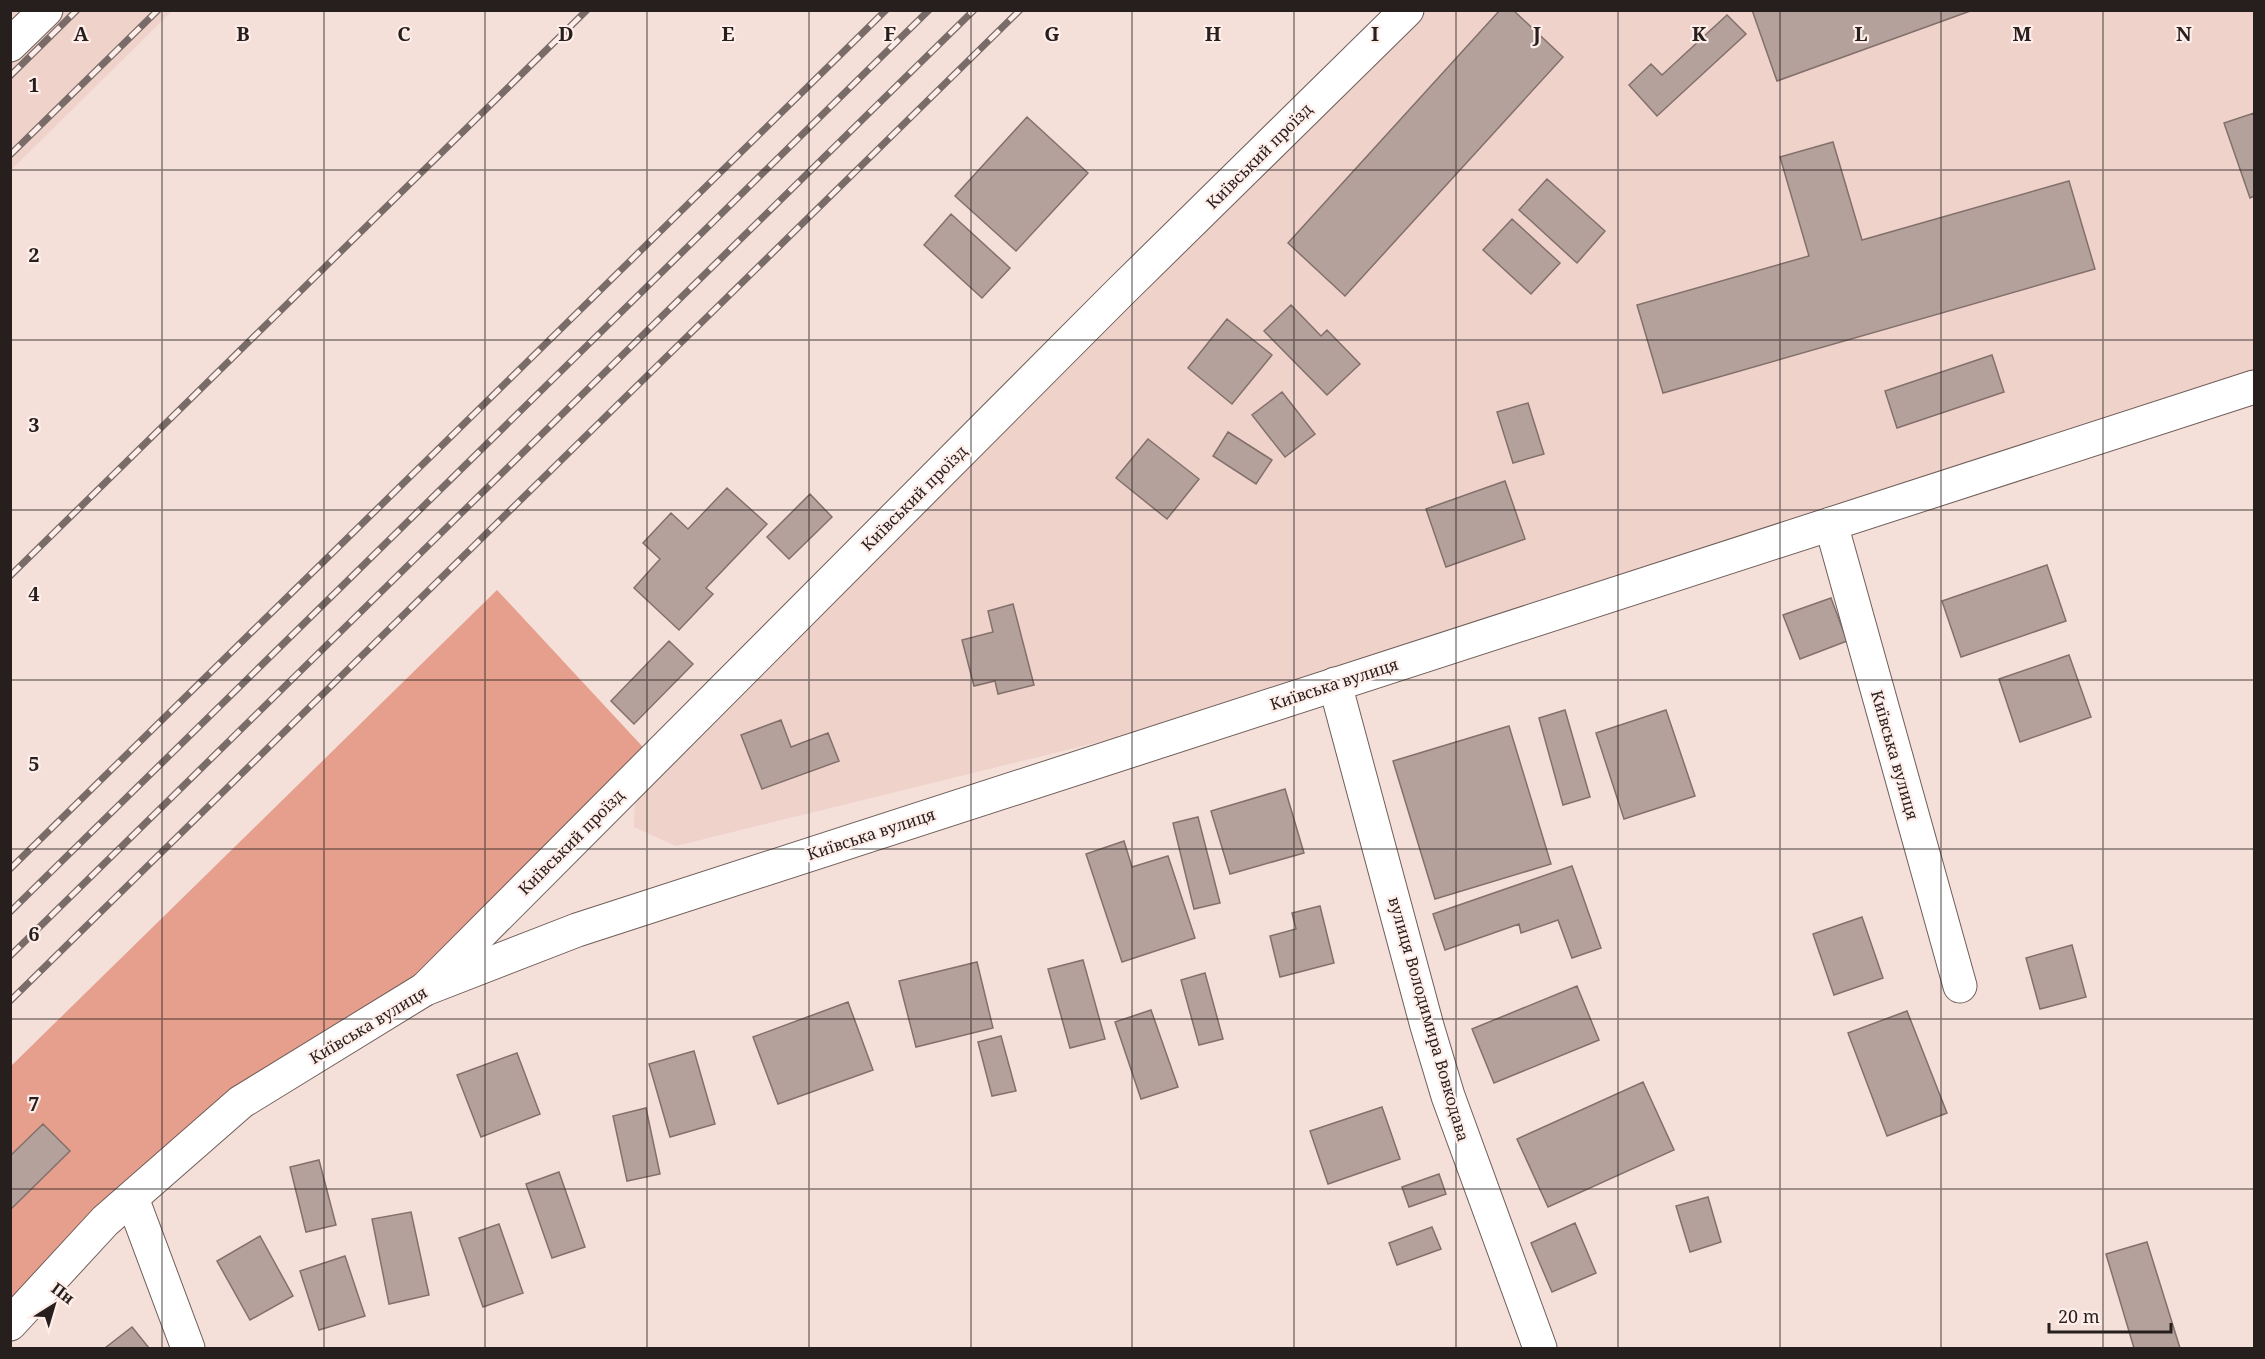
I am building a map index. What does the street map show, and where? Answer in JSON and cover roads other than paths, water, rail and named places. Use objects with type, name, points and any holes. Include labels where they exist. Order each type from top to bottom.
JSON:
[{"type":"street","points":[[10,45],[46,10]]},
{"type":"street","name":"Київський проїзд","points":[[425,989],[1119,293],[1407,10]]},
{"type":"street","name":"Київська вулиця","points":[[10,1324],[105,1221],[241,1102],[425,989],[576,930],[2254,387]]},
{"type":"street","name":"Київська вулиця","points":[[1831,524],[1960,986]]},
{"type":"street","name":"вулиця Володимира Вовкодава","points":[[1335,684],[1445,1086],[1537,1347]]},
{"type":"street","points":[[132,1198],[188,1348]]},
{"type":"railway","points":[[10,76],[77,10]]},
{"type":"railway","points":[[10,155],[158,10]]},
{"type":"railway","points":[[10,576],[587,10]]},
{"type":"railway","points":[[10,869],[886,10]]},
{"type":"railway","points":[[10,912],[929,10]]},
{"type":"railway","points":[[10,956],[974,10]]},
{"type":"railway","points":[[10,1001],[1020,10]]}]
